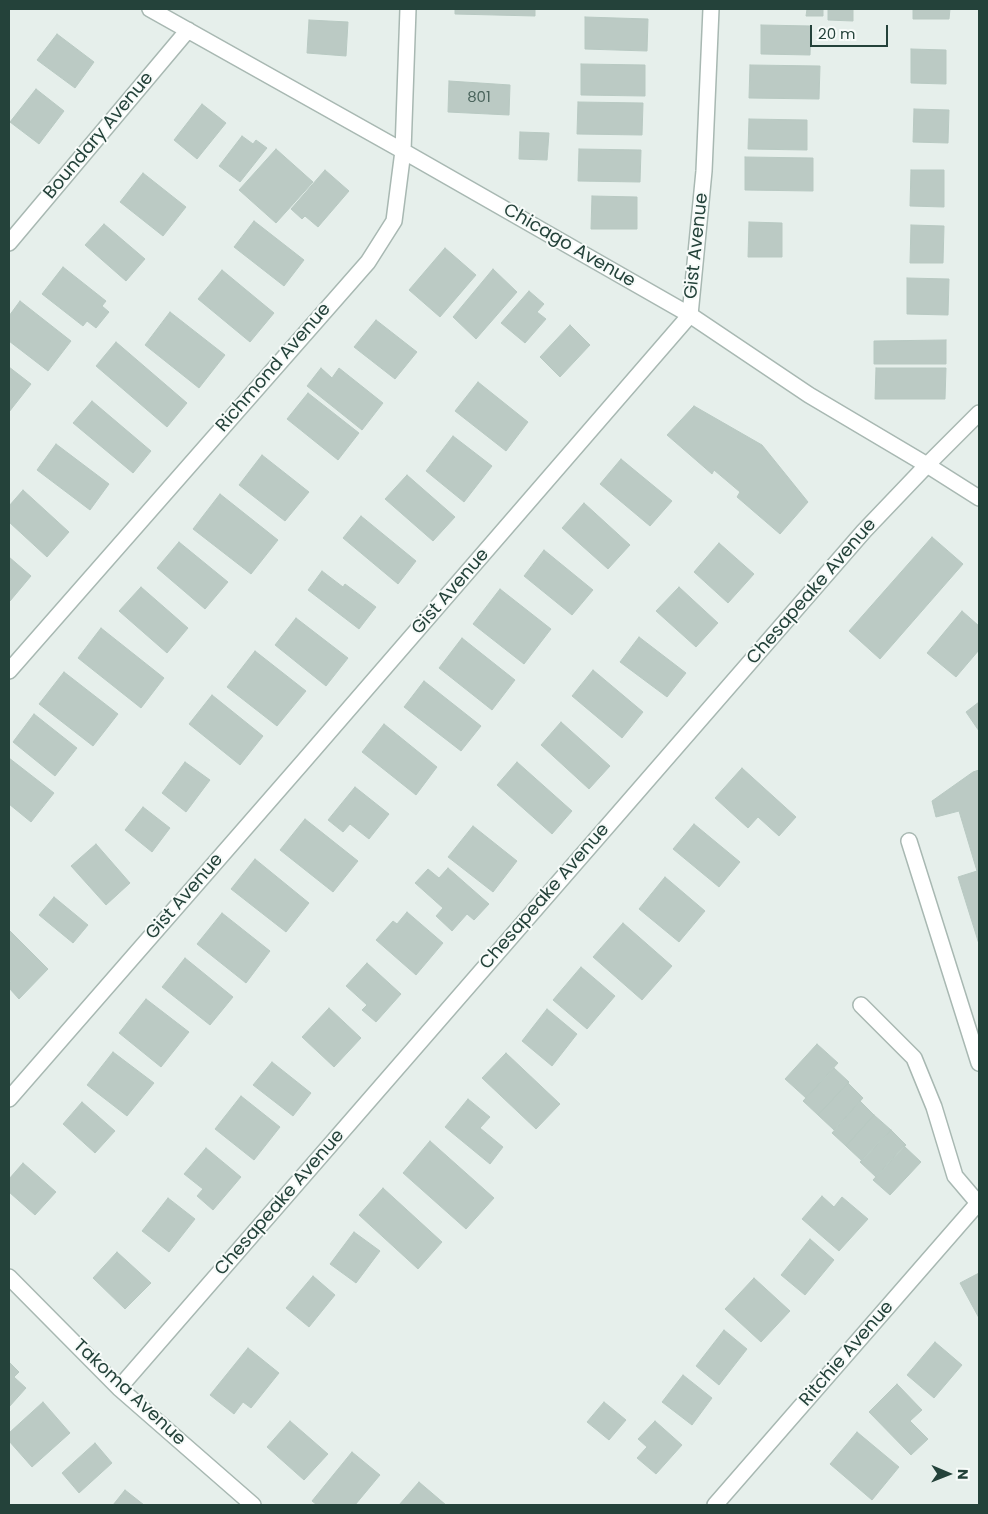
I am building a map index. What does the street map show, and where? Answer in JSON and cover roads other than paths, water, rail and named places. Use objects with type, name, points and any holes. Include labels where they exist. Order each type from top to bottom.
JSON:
[{"type":"street","name":"Chicago Avenue","points":[[150,9],[403,150],[690,315],[808,395],[979,498]]},
{"type":"street","name":"Richmond Avenue","points":[[9,671],[368,262],[394,221],[403,150],[408,9]]},
{"type":"street","name":"Gist Avenue","points":[[9,1099],[690,315],[704,171],[711,9]]},
{"type":"street","name":"Boundary Avenue","points":[[9,243],[188,30]]},
{"type":"street","name":"Chesapeake Avenue","points":[[119,1388],[864,531],[979,413]]},
{"type":"street","points":[[909,841],[979,1063]]},
{"type":"street","points":[[861,1005],[914,1058],[934,1107],[955,1176],[979,1202]]},
{"type":"street","name":"Ritchie Avenue","points":[[715,1505],[979,1202]]},
{"type":"street","name":"Takoma Avenue","points":[[9,1277],[119,1388],[253,1505]]}]
